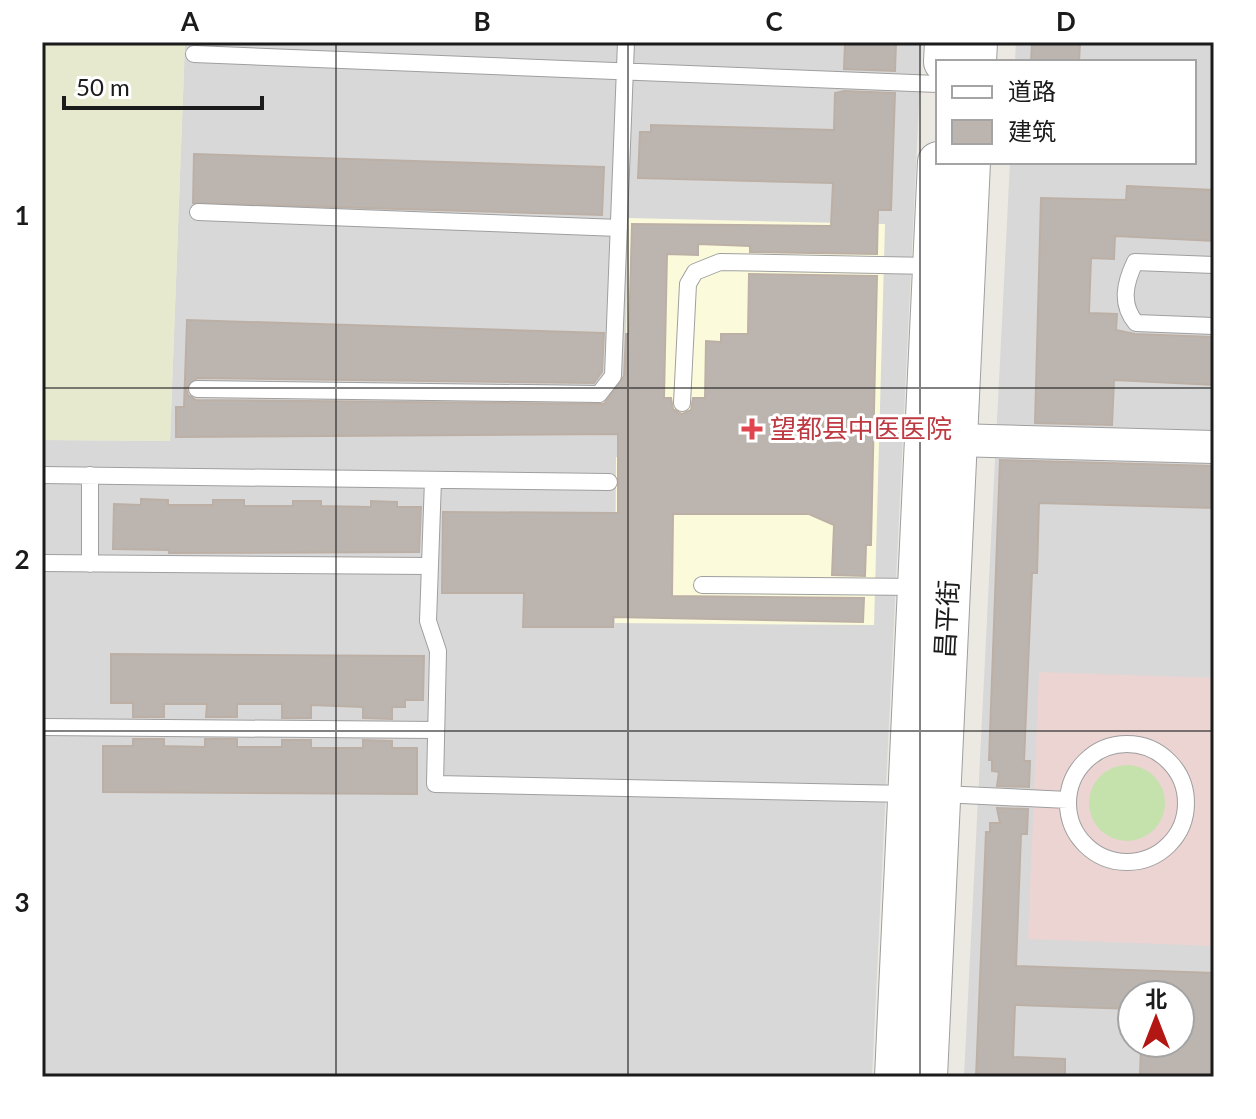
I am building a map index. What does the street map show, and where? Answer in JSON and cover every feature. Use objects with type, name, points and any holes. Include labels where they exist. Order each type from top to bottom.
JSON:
[{"type":"street","name":"昌平街","points":[[927,1077],[924,794],[917,587],[938,164]]},
{"type":"street","name":"昌平街","points":[[895,1077],[955,440],[970,164]]},
{"type":"street","points":[[955,440],[1214,447]]},
{"type":"lane","points":[[197,389],[599,394],[613,376],[626,42]]},
{"type":"lane","points":[[194,54],[936,84]]},
{"type":"lane","points":[[198,212],[619,228]]},
{"type":"lane","points":[[682,403],[688,284],[704,265],[720,262],[932,266]]},
{"type":"lane","points":[[1214,265],[1135,262],[1127,278],[1125,304],[1136,323],[1214,326]]},
{"type":"lane","points":[[42,475],[609,482]]},
{"type":"lane","points":[[90,475],[90,564]]},
{"type":"lane","points":[[433,480],[428,621],[438,651],[435,784],[1068,800]]},
{"type":"lane","points":[[42,563],[430,566]]},
{"type":"lane","points":[[702,585],[917,587]]},
{"type":"lane","points":[[42,727],[436,730]]},
{"type":"lane","points":[[1127,744],[1156,751],[1169,761],[1179,773],[1187,804],[1184,820],[1169,846],[1141,861],[1125,863],[1110,860],[1083,843],[1069,816],[1068,800],[1077,772],[1086,760],[1112,746],[1127,744]]},
{"type":"shaded area","points":[[42,42],[185,42],[170,441],[42,440]]},
{"type":"shaded area","points":[[185,42],[922,42],[872,1077],[42,1077],[42,440],[170,441]]},
{"type":"shaded area","points":[[1016,42],[1214,42],[1214,1077],[964,1077],[1010,164],[1196,164],[1196,60],[1015,60]]},
{"type":"shaded area","name":"望都县中医医院","points":[[628,218],[885,224],[874,625],[615,623],[616,457],[624,457]]},
{"type":"shaded area","points":[[1039,672],[1214,678],[1214,946],[1028,939]]},
{"type":"green space","points":[[1127,765],[1141,768],[1154,776],[1162,789],[1165,803],[1162,817],[1154,830],[1141,838],[1127,841],[1113,838],[1100,830],[1092,817],[1089,803],[1092,789],[1100,776],[1113,768]]},
{"type":"building","points":[[845,42],[896,42],[895,71],[844,69]]},
{"type":"building","points":[[1032,42],[1080,42],[1079,60],[1031,60]]},
{"type":"building","points":[[835,93],[895,93],[891,210],[878,210],[877,254],[750,252],[750,246],[698,244],[698,255],[667,254],[664,398],[671,398],[673,409],[682,414],[691,410],[693,398],[705,398],[706,341],[721,342],[721,334],[748,334],[749,274],[877,276],[871,545],[866,545],[865,576],[832,575],[834,525],[809,514],[673,514],[672,596],[864,598],[863,622],[613,617],[613,627],[523,627],[524,593],[442,593],[443,512],[618,513],[618,434],[176,437],[176,407],[184,407],[187,320],[604,333],[602,372],[594,383],[197,378],[186,388],[188,395],[196,400],[604,404],[624,376],[626,334],[629,334],[632,224],[831,226],[833,183],[638,178],[640,132],[651,132],[651,125],[834,130]]},
{"type":"building","points":[[194,154],[604,167],[602,215],[193,203]]},
{"type":"building","points":[[1127,186],[1214,190],[1214,241],[1115,236],[1114,259],[1091,258],[1089,313],[1117,314],[1116,330],[1135,334],[1214,337],[1214,385],[1114,380],[1112,425],[1035,423],[1041,198],[1126,200]]},
{"type":"building","points":[[1000,460],[1214,466],[1214,508],[1039,503],[1037,573],[1032,573],[1024,761],[1030,761],[1029,787],[997,786],[999,772],[992,771],[992,760],[989,760]]},
{"type":"building","points":[[141,499],[168,500],[168,505],[213,505],[213,500],[244,500],[244,506],[293,506],[293,501],[321,501],[321,506],[371,507],[371,501],[397,502],[397,507],[421,507],[419,552],[169,553],[169,550],[113,549],[114,504],[141,505]]},
{"type":"building","points":[[111,654],[424,656],[423,700],[405,700],[405,707],[392,707],[392,719],[363,718],[363,707],[311,705],[311,718],[282,718],[282,704],[237,704],[237,717],[206,717],[207,704],[164,704],[164,717],[133,717],[133,703],[111,703]]},
{"type":"building","points":[[133,739],[164,739],[164,746],[205,747],[205,739],[237,739],[237,747],[282,747],[282,740],[311,740],[311,748],[363,748],[363,740],[392,741],[392,748],[417,748],[417,794],[103,792],[103,746],[133,746]]},
{"type":"building","points":[[997,808],[1028,809],[1027,834],[1021,834],[1016,966],[1214,973],[1214,1077],[1140,1077],[1141,1059],[1196,1059],[1196,979],[1116,979],[1116,1008],[1015,1005],[1013,1057],[1065,1059],[1065,1077],[976,1077],[986,832],[990,832],[990,823],[1000,823]]},
{"type":"place","name":"望都县中医医院","points":[[752,429]]}]
